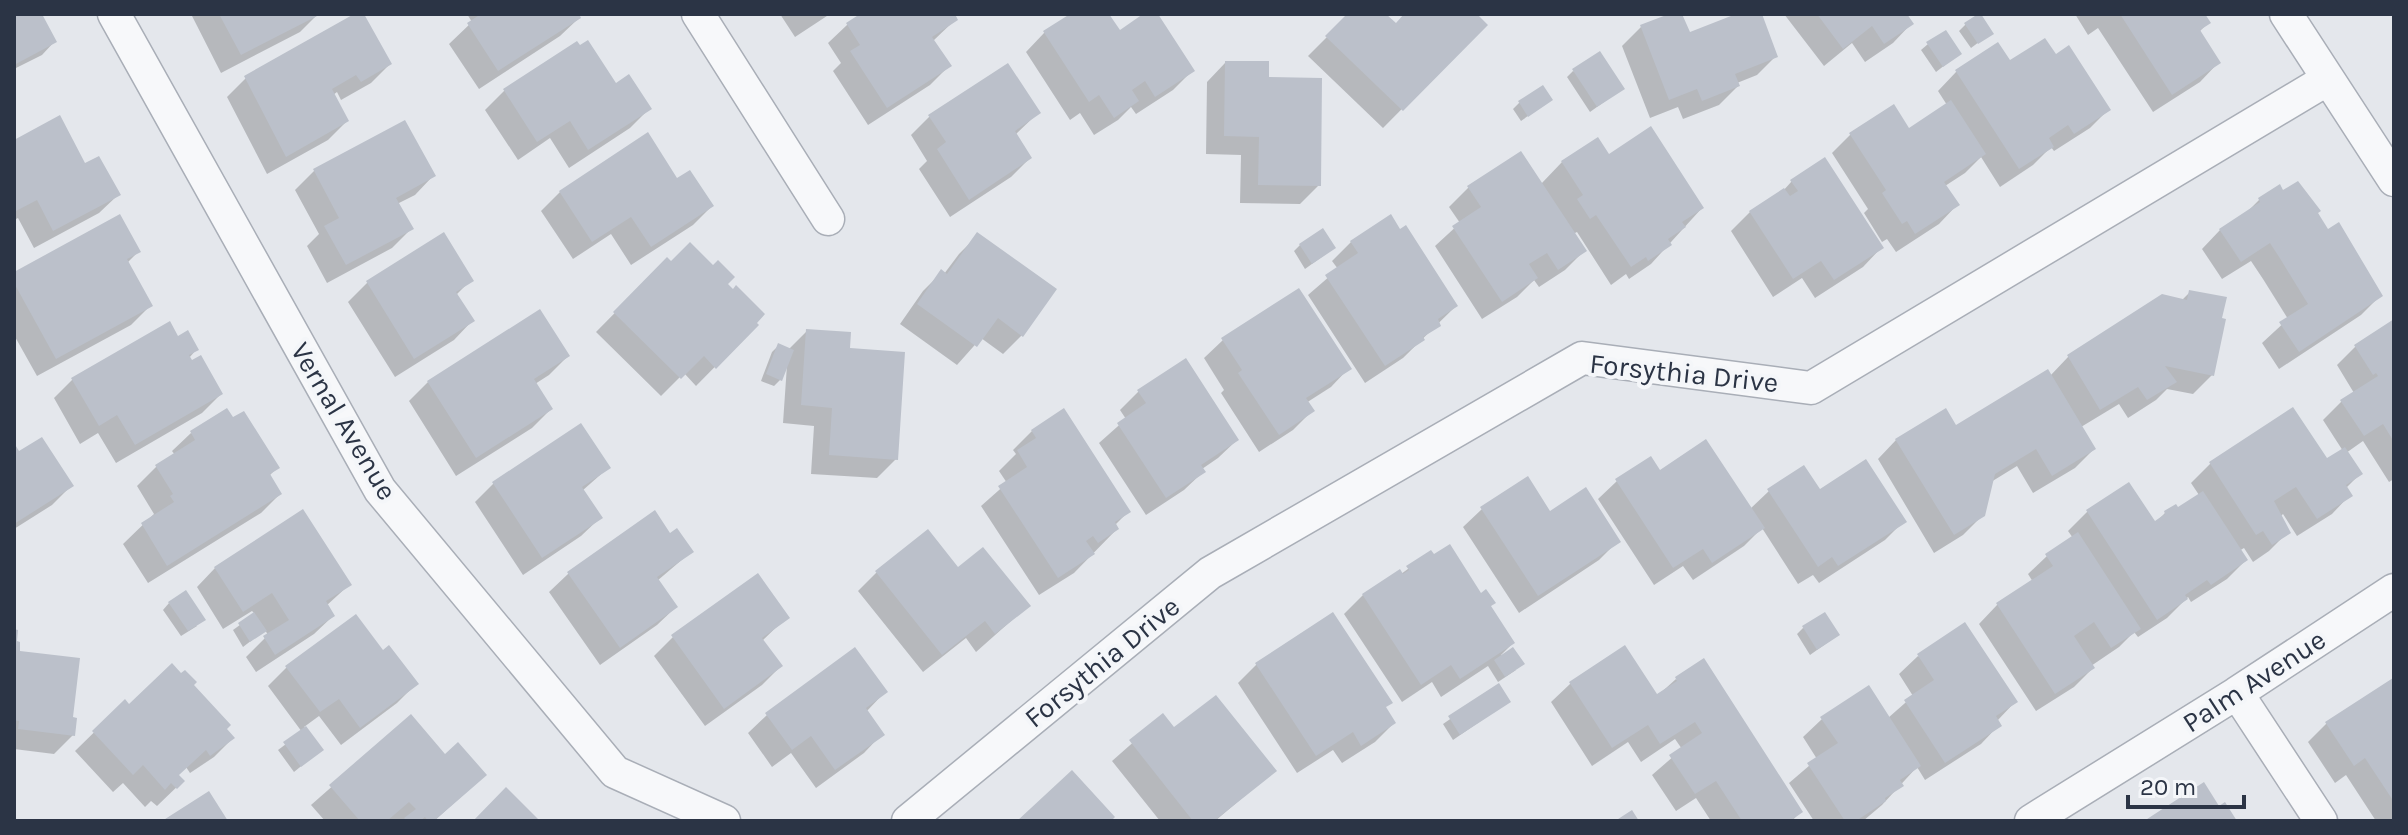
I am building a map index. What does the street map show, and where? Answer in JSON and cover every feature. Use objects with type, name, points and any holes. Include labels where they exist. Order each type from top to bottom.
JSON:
[{"type":"street","name":"Vernal Avenue","points":[[114,14],[380,490],[615,772],[724,821]]},
{"type":"street","points":[[698,14],[828,219]]},
{"type":"street","points":[[2286,14],[2394,180]]},
{"type":"street","name":"Forsythia Drive","points":[[908,821],[1210,573],[1582,358],[1811,388],[2328,79]]},
{"type":"street","name":"Palm Avenue","points":[[2031,821],[2237,693],[2394,590]]},
{"type":"street","points":[[2237,693],[2321,821]]},
{"type":"building","points":[[14,14],[42,14],[57,42],[14,65]]},
{"type":"building","points":[[219,14],[321,14],[241,55]]},
{"type":"building","points":[[354,14],[364,14],[392,64],[361,82],[356,75],[332,89],[349,121],[286,157],[244,76]]},
{"type":"building","points":[[481,14],[579,14],[581,18],[498,71],[467,23]]},
{"type":"building","points":[[860,14],[955,14],[958,20],[932,37],[952,66],[887,108],[850,51],[860,45],[846,23]]},
{"type":"building","points":[[1070,14],[1109,14],[1120,30],[1143,14],[1158,14],[1195,71],[1155,97],[1145,81],[1132,90],[1139,101],[1114,118],[1099,95],[1089,102],[1043,31]]},
{"type":"building","points":[[1347,14],[1386,14],[1396,23],[1404,14],[1477,14],[1488,25],[1403,111],[1325,36]]},
{"type":"building","points":[[1669,14],[1682,14],[1690,32],[1736,14],[1762,14],[1778,57],[1735,74],[1740,86],[1702,101],[1697,89],[1669,100],[1640,25]]},
{"type":"building","points":[[1817,14],[1907,14],[1914,24],[1884,44],[1872,26],[1843,49]]},
{"type":"building","points":[[1978,14],[1994,34],[1978,44],[1964,23]]},
{"type":"building","points":[[2120,14],[2205,14],[2211,23],[2200,30],[2221,63],[2172,95]]},
{"type":"building","points":[[1946,30],[1962,54],[1943,67],[1926,42]]},
{"type":"building","points":[[2045,38],[2056,54],[2069,45],[2111,110],[2074,134],[2068,125],[2049,138],[2054,147],[2019,169],[1955,70],[1998,42],[2010,60]]},
{"type":"building","points":[[588,40],[616,83],[629,74],[652,109],[588,150],[570,121],[537,142],[503,89],[577,41],[580,45]]},
{"type":"building","points":[[1600,51],[1625,89],[1597,107],[1572,69]]},
{"type":"building","points":[[1225,61],[1269,61],[1269,77],[1322,78],[1321,186],[1258,185],[1259,137],[1224,136]]},
{"type":"building","points":[[1008,63],[1041,113],[1015,131],[1032,158],[969,200],[937,149],[946,142],[928,115]]},
{"type":"building","points":[[1543,85],[1553,100],[1528,117],[1518,101]]},
{"type":"building","points":[[1951,100],[1986,154],[1944,182],[1960,205],[1915,234],[1907,221],[1902,224],[1882,193],[1886,190],[1849,133],[1894,104],[1909,128]]},
{"type":"building","points":[[60,115],[85,163],[99,156],[121,195],[53,231],[37,200],[14,212],[14,140]]},
{"type":"building","points":[[405,120],[436,176],[396,198],[414,229],[346,265],[324,226],[339,218],[313,169]]},
{"type":"building","points":[[1651,126],[1704,208],[1682,222],[1686,227],[1668,239],[1672,245],[1648,261],[1646,257],[1631,267],[1596,215],[1590,219],[1577,199],[1583,195],[1561,161],[1598,137],[1609,154]]},
{"type":"building","points":[[648,132],[677,178],[690,170],[714,206],[651,247],[631,217],[592,242],[559,191]]},
{"type":"building","points":[[1521,151],[1587,251],[1558,270],[1547,253],[1529,264],[1538,278],[1502,302],[1452,226],[1481,207],[1467,186]]},
{"type":"building","points":[[1825,157],[1884,248],[1834,280],[1821,261],[1793,279],[1749,211],[1784,188],[1790,196],[1798,191],[1790,180]]},
{"type":"building","points":[[2298,181],[2321,211],[2318,213],[2328,229],[2339,222],[2383,296],[2299,352],[2279,322],[2308,304],[2270,243],[2241,262],[2219,229],[2260,202],[2258,198],[2280,184],[2283,190]]},
{"type":"building","points":[[120,214],[141,252],[127,259],[153,306],[56,359],[14,283],[14,272]]},
{"type":"building","points":[[1391,214],[1400,229],[1406,225],[1458,306],[1438,319],[1441,326],[1423,337],[1425,340],[1385,366],[1325,275],[1358,253],[1350,241]]},
{"type":"building","points":[[1323,228],[1336,248],[1312,264],[1299,244]]},
{"type":"building","points":[[444,232],[474,281],[456,292],[475,321],[414,359],[366,281]]},
{"type":"building","points":[[977,232],[1057,289],[1023,337],[998,318],[977,347],[917,304],[941,269],[947,274]]},
{"type":"building","points":[[690,242],[713,265],[718,260],[735,277],[728,284],[733,289],[736,285],[765,314],[757,323],[759,325],[716,369],[704,356],[681,379],[613,312],[667,257],[671,261]]},
{"type":"building","points":[[1299,288],[1352,369],[1306,398],[1315,411],[1279,435],[1238,373],[1242,370],[1221,338]]},
{"type":"building","points":[[2189,290],[2227,297],[2222,318],[2226,319],[2214,376],[2165,366],[2177,382],[2147,400],[2138,387],[2100,410],[2067,355],[2162,294],[2187,300]]},
{"type":"building","points":[[540,309],[570,356],[534,379],[553,409],[476,458],[427,381]]},
{"type":"building","points":[[2394,319],[2394,442],[2383,424],[2364,436],[2340,400],[2378,376],[2376,373],[2373,375],[2354,345]]},
{"type":"building","points":[[170,321],[178,336],[188,330],[199,350],[189,355],[192,360],[201,355],[223,394],[135,445],[117,415],[99,426],[71,378]]},
{"type":"building","points":[[806,329],[851,332],[850,348],[905,352],[898,460],[829,455],[832,408],[801,405]]},
{"type":"building","points":[[778,343],[794,350],[782,381],[766,374]]},
{"type":"building","points":[[1186,358],[1239,440],[1201,465],[1206,472],[1166,498],[1117,423],[1146,403],[1137,390]]},
{"type":"building","points":[[2048,369],[2096,449],[2052,476],[2036,449],[1995,474],[1985,516],[1954,535],[1895,439],[1946,408],[1956,425]]},
{"type":"building","points":[[2293,407],[2327,458],[2345,447],[2363,474],[2346,485],[2353,496],[2317,519],[2296,487],[2274,501],[2291,533],[2272,545],[2263,531],[2256,535],[2209,462]]},
{"type":"building","points":[[227,408],[233,417],[244,411],[280,468],[270,474],[282,494],[167,566],[141,523],[174,502],[170,496],[173,494],[155,465],[195,440],[190,431]]},
{"type":"building","points":[[1064,408],[1131,512],[1115,522],[1119,529],[1098,543],[1093,536],[1086,541],[1095,554],[1058,578],[998,486],[1027,467],[1017,450],[1036,438],[1031,430]]},
{"type":"building","points":[[581,423],[611,468],[582,487],[603,518],[542,558],[492,482]]},
{"type":"building","points":[[42,437],[74,486],[14,524],[14,443],[19,451]]},
{"type":"building","points":[[1706,439],[1765,528],[1712,563],[1703,549],[1673,568],[1615,479],[1651,456],[1660,470]]},
{"type":"building","points":[[1866,459],[1907,522],[1838,566],[1832,557],[1818,567],[1767,489],[1804,465],[1820,489]]},
{"type":"building","points":[[1528,476],[1550,511],[1586,487],[1621,542],[1538,596],[1480,507]]},
{"type":"building","points":[[2129,482],[2155,521],[2165,514],[2164,511],[2176,504],[2178,507],[2203,491],[2248,560],[2211,585],[2207,580],[2185,595],[2188,599],[2157,620],[2086,510]]},
{"type":"building","points":[[303,509],[352,585],[326,601],[335,616],[275,655],[263,636],[289,620],[272,593],[243,612],[214,567]]},
{"type":"building","points":[[655,510],[670,533],[677,528],[694,552],[657,577],[678,607],[620,648],[567,572]]},
{"type":"building","points":[[928,529],[958,567],[983,547],[1031,606],[995,634],[985,621],[942,655],[875,571]]},
{"type":"building","points":[[2078,532],[2141,629],[2111,648],[2094,622],[2074,636],[2095,668],[2055,694],[1996,603],[2053,566],[2045,554]]},
{"type":"building","points":[[1450,544],[1481,593],[1486,589],[1496,603],[1491,606],[1515,643],[1460,679],[1451,665],[1421,685],[1362,594],[1400,569],[1403,574],[1409,570],[1406,566],[1431,550],[1434,554]]},
{"type":"building","points":[[758,573],[790,618],[762,638],[783,666],[724,709],[671,635]]},
{"type":"building","points":[[186,590],[206,620],[188,631],[168,602]]},
{"type":"building","points":[[254,612],[267,631],[250,642],[238,623]]},
{"type":"building","points":[[1333,612],[1393,703],[1386,707],[1396,723],[1361,746],[1353,732],[1316,756],[1255,663]]},
{"type":"building","points":[[1825,612],[1840,635],[1817,650],[1802,626]]},
{"type":"building","points":[[356,614],[383,650],[389,645],[419,684],[360,728],[339,699],[320,712],[285,666]]},
{"type":"building","points":[[1965,622],[2018,702],[1996,716],[2002,726],[1945,763],[1904,700],[1934,680],[1917,654]]},
{"type":"building","points":[[14,629],[18,630],[20,651],[80,658],[73,717],[77,718],[75,736],[18,729],[19,721],[14,720]]},
{"type":"building","points":[[1625,645],[1657,694],[1677,681],[1675,677],[1704,658],[1803,812],[1790,821],[1742,821],[1716,781],[1695,794],[1669,755],[1702,733],[1695,722],[1660,744],[1648,725],[1612,748],[1569,682]]},
{"type":"building","points":[[855,647],[888,692],[866,708],[885,735],[835,770],[811,736],[792,750],[765,713]]},
{"type":"building","points":[[1513,647],[1525,664],[1505,677],[1494,660]]},
{"type":"building","points":[[172,663],[181,673],[185,670],[197,682],[194,685],[231,725],[227,729],[235,738],[210,756],[206,750],[179,775],[185,781],[177,789],[171,783],[165,790],[143,765],[133,775],[92,731],[125,699],[129,704]]},
{"type":"building","points":[[2393,678],[2394,802],[2365,758],[2354,766],[2325,722]]},
{"type":"building","points":[[1499,683],[1511,702],[1460,735],[1448,716]]},
{"type":"building","points":[[1869,685],[1921,766],[1900,780],[1904,786],[1885,798],[1886,801],[1856,821],[1845,821],[1807,763],[1838,743],[1820,717]]},
{"type":"building","points":[[1216,695],[1277,771],[1214,821],[1193,821],[1129,740],[1163,713],[1174,727]]},
{"type":"building","points":[[411,714],[445,754],[458,742],[487,775],[434,821],[428,821],[425,817],[420,821],[407,821],[404,818],[416,809],[409,802],[387,821],[360,821],[329,785]]},
{"type":"building","points":[[306,726],[324,750],[301,767],[283,742]]},
{"type":"building","points":[[1072,770],[1115,817],[1111,821],[1017,821]]},
{"type":"building","points":[[2204,782],[2219,806],[2225,802],[2237,821],[2144,821]]},
{"type":"building","points":[[506,787],[540,821],[473,821]]},
{"type":"building","points":[[209,791],[228,821],[162,821]]},
{"type":"building","points":[[1632,810],[1639,821],[1615,821]]}]
